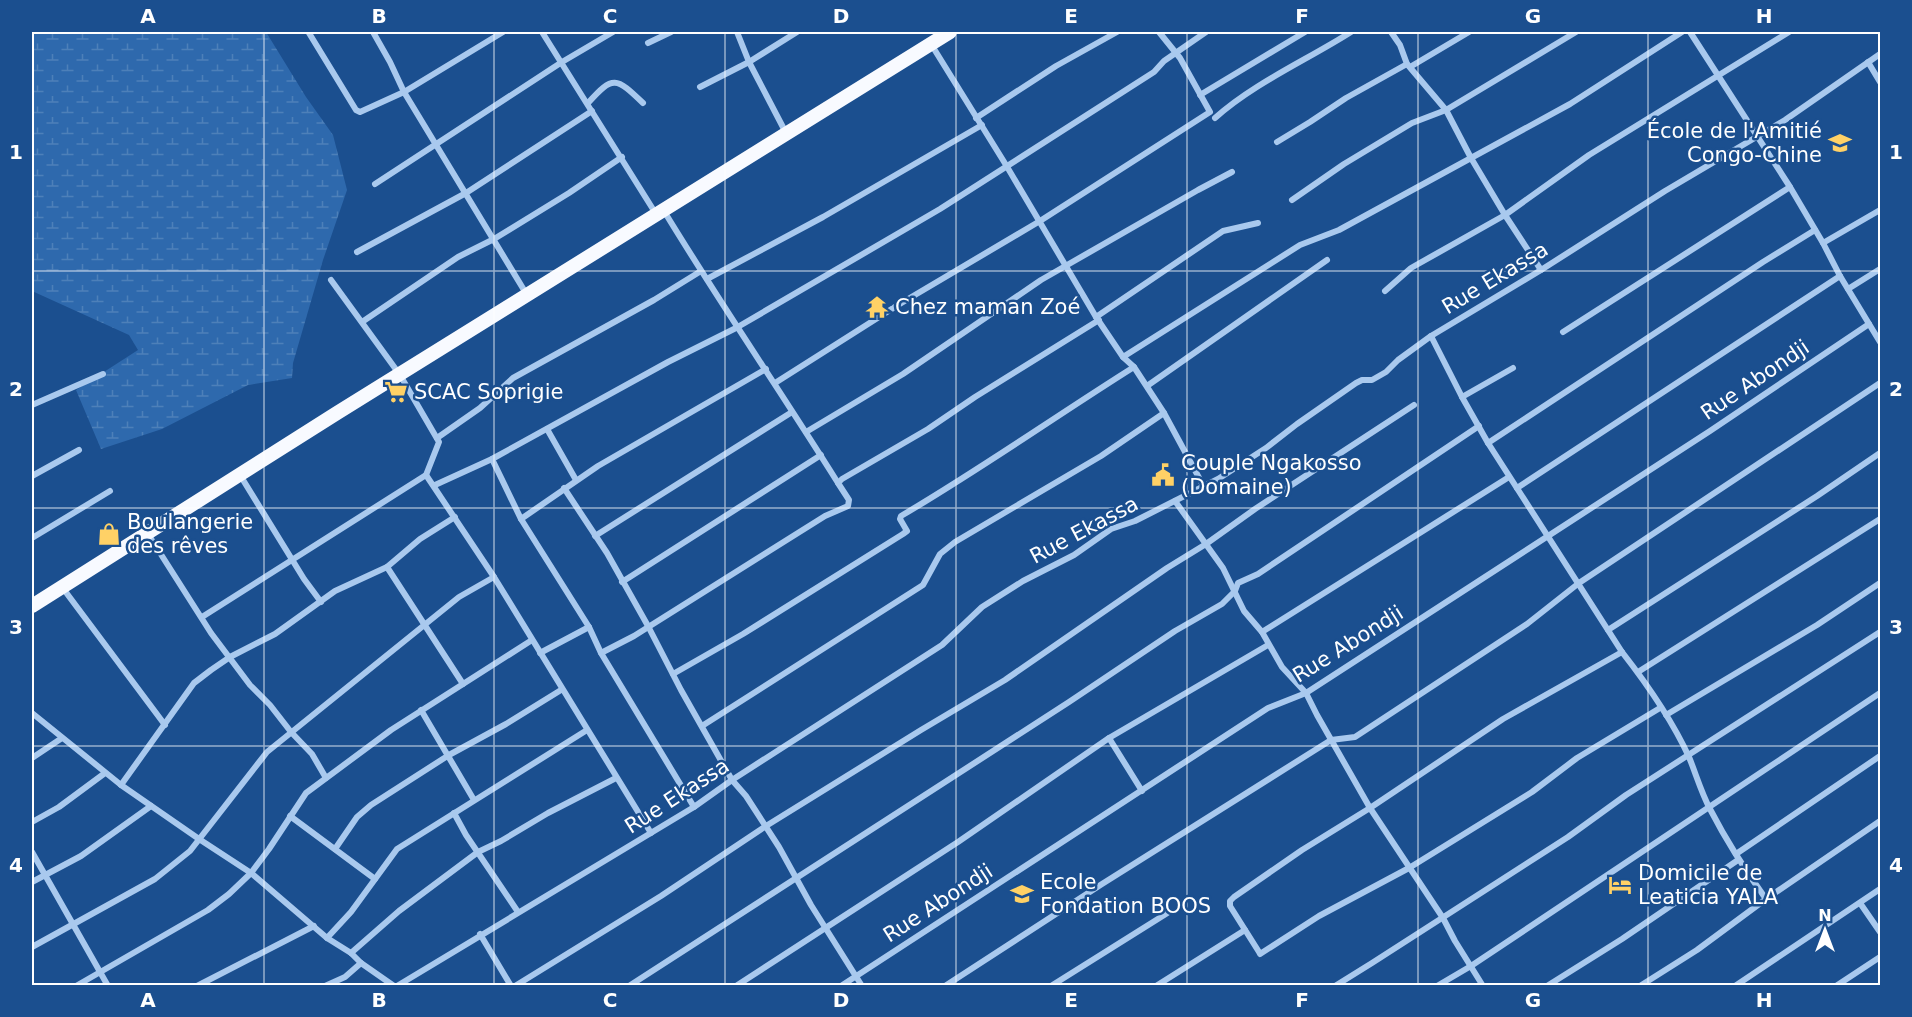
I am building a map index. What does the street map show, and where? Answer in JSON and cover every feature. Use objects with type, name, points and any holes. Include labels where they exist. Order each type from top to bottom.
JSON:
[{"type":"highway","points":[[32,606],[950,32]]},
{"type":"street","points":[[309,33],[357,112],[404,92],[503,32]]},
{"type":"street","points":[[542,32],[622,157],[707,279],[736,328],[766,369],[849,500],[848,506],[825,516],[634,636],[601,653]]},
{"type":"street","points":[[375,184],[562,62],[613,32]]},
{"type":"street","points":[[648,43],[671,32]]},
{"type":"street","points":[[737,32],[749,62],[786,134]]},
{"type":"street","points":[[700,87],[749,62],[797,32]]},
{"type":"street","points":[[976,118],[1056,66],[1118,32]]},
{"type":"street","points":[[775,383],[898,305],[1040,221],[1209,112],[1180,58],[1159,32]]},
{"type":"street","points":[[435,485],[492,459],[668,362],[736,328],[940,209],[1155,72],[1164,61],[1206,32]]},
{"type":"street","points":[[1200,95],[1305,32]]},
{"type":"street","points":[[1215,118],[1270,80],[1351,32]]},
{"type":"street","points":[[1391,32],[1400,45],[1409,66],[1446,110],[1471,158],[1541,270]]},
{"type":"street","points":[[1277,142],[1346,98],[1409,66],[1468,32]]},
{"type":"street","points":[[1292,200],[1344,164],[1412,123],[1446,110],[1576,32]]},
{"type":"street","points":[[1124,357],[1300,245],[1339,230],[1570,104],[1682,32]]},
{"type":"street","points":[[1690,32],[1790,187],[1840,276],[1869,324],[1878,333],[1881,342]]},
{"type":"street","points":[[1385,291],[1411,268],[1505,215],[1589,155],[1789,32]]},
{"type":"street","points":[[376,33],[404,92],[527,295]]},
{"type":"street","points":[[931,43],[1065,266],[1124,357],[1134,367],[1164,413],[1204,487]]},
{"type":"street","name":"Rue Ekassa","points":[[396,986],[694,807],[732,780],[942,645],[982,607],[1023,581],[1074,555],[1111,530],[1135,521],[1204,487],[1266,448],[1356,383],[1362,380],[1372,380],[1386,372],[1398,360],[1431,336],[1541,270],[1665,191],[1785,120],[1881,54]]},
{"type":"street","points":[[1868,62],[1881,82]]},
{"type":"street","points":[[588,104],[605,85],[613,83],[626,87],[643,103]]},
{"type":"street","points":[[357,252],[466,193],[592,111]]},
{"type":"street","points":[[707,279],[823,217],[981,125]]},
{"type":"street","points":[[362,322],[458,257],[494,239],[622,157]]},
{"type":"street","points":[[806,432],[903,374],[1065,266],[1232,172]]},
{"type":"street","points":[[1563,332],[1790,187]]},
{"type":"street","points":[[1823,243],[1881,210]]},
{"type":"street","points":[[838,483],[928,429],[1098,318],[1223,231],[1258,223]]},
{"type":"street","points":[[1488,443],[1815,230]]},
{"type":"street","points":[[1147,386],[1327,260]]},
{"type":"street","points":[[1848,289],[1881,269]]},
{"type":"street","points":[[437,438],[480,408],[513,378],[654,300],[701,271]]},
{"type":"street","points":[[1517,488],[1840,276]]},
{"type":"street","points":[[202,617],[426,475],[438,444],[437,438],[400,375],[331,280]]},
{"type":"street","name":"Rue Abondji","points":[[841,986],[1268,708],[1306,693],[1710,431],[1869,324]]},
{"type":"street","points":[[1431,336],[1462,397],[1509,477],[1580,583],[1622,652],[1666,715],[1688,756],[1709,807],[1737,857],[1766,899]]},
{"type":"street","points":[[673,674],[903,534],[907,531],[900,519],[901,516],[1020,443],[1134,367]]},
{"type":"street","points":[[1462,397],[1513,368]]},
{"type":"street","points":[[521,519],[576,480],[766,369]]},
{"type":"street","points":[[32,405],[103,374]]},
{"type":"street","points":[[945,986],[1112,877],[1331,740],[1355,737],[1527,624],[1580,583],[1881,383]]},
{"type":"street","points":[[480,934],[513,986],[661,896],[766,826],[1005,680],[1167,568],[1414,405]]},
{"type":"street","points":[[595,536],[792,412]]},
{"type":"street","points":[[702,726],[923,585],[940,554],[955,542],[1092,462],[1164,413]]},
{"type":"street","points":[[629,986],[1175,631],[1222,604],[1235,591],[1238,583],[1258,574],[1479,426]]},
{"type":"street","points":[[547,429],[576,480]]},
{"type":"street","points":[[32,476],[79,450]]},
{"type":"street","points":[[1608,630],[1881,453]]},
{"type":"street","points":[[621,582],[821,455]]},
{"type":"street","points":[[492,459],[521,519],[589,627],[601,653],[694,807]]},
{"type":"street","points":[[239,475],[321,602]]},
{"type":"street","points":[[426,475],[435,485],[494,577],[561,690],[651,833]]},
{"type":"street","points":[[1262,632],[1509,477]]},
{"type":"street","points":[[564,488],[607,553],[732,780],[766,826],[862,986]]},
{"type":"street","points":[[32,538],[110,491]]},
{"type":"street","points":[[1175,501],[1206,544],[1235,591],[1244,611],[1262,632],[1282,667],[1306,693],[1370,808],[1443,918],[1483,986]]},
{"type":"street","points":[[121,785],[194,683],[230,657],[275,634],[335,591],[387,567],[420,539],[455,517]]},
{"type":"street","points":[[1638,672],[1881,519]]},
{"type":"street","points":[[148,533],[202,617],[250,685],[312,754],[326,778]]},
{"type":"street","points":[[387,567],[463,684]]},
{"type":"street","points":[[32,947],[155,879],[190,851],[267,752],[459,597],[494,577]]},
{"type":"street","points":[[1666,715],[1817,625],[1881,583]]},
{"type":"street","points":[[61,587],[165,725]]},
{"type":"street","points":[[540,653],[589,627]]},
{"type":"street","points":[[1335,986],[1568,837],[1626,795],[1881,632]]},
{"type":"street","points":[[76,986],[208,910],[251,873],[306,793],[421,710],[532,640]]},
{"type":"street","points":[[736,986],[958,842],[1109,738],[1269,645]]},
{"type":"street","points":[[1622,652],[1503,719],[1234,897],[1230,901],[1230,906],[1260,954],[1319,916],[1409,868],[1532,792],[1577,758],[1660,708]]},
{"type":"street","points":[[335,849],[363,812],[448,756],[561,690]]},
{"type":"street","points":[[1437,986],[1471,966],[1881,693]]},
{"type":"street","points":[[421,710],[474,800]]},
{"type":"street","points":[[32,713],[121,785],[251,873],[327,938],[396,986]]},
{"type":"street","points":[[327,938],[351,912],[397,849],[587,730]]},
{"type":"street","points":[[32,758],[62,738]]},
{"type":"street","points":[[1109,738],[1142,791]]},
{"type":"street","points":[[1547,986],[1622,939],[1881,756]]},
{"type":"street","points":[[32,822],[59,807],[105,772]]},
{"type":"street","points":[[351,953],[399,911],[478,852],[616,778]]},
{"type":"street","points":[[32,882],[81,856],[151,806]]},
{"type":"street","points":[[454,813],[466,835],[518,912]]},
{"type":"street","points":[[290,816],[375,879]]},
{"type":"street","points":[[1640,986],[1697,950],[1766,899],[1881,820]]},
{"type":"street","points":[[32,852],[108,986]]},
{"type":"street","points":[[1735,986],[1881,889]]},
{"type":"street","points":[[1860,903],[1881,932]]},
{"type":"street","points":[[1051,986],[1169,912]]},
{"type":"street","points":[[197,986],[314,926]]},
{"type":"street","points":[[1156,986],[1245,930]]},
{"type":"street","points":[[1836,986],[1881,957]]},
{"type":"street","points":[[325,986],[345,977],[361,963]]},
{"type":"green space","points":[[32,32],[266,32],[306,97],[333,135],[347,190],[323,260],[293,363],[292,378],[248,385],[162,429],[101,449],[76,390],[138,350],[129,335],[32,291]]},
{"type":"place","name":"École de l'Amitié Congo-Chine","points":[[1840,143]]},
{"type":"place","name":"Chez maman Zoé","points":[[877,307]]},
{"type":"place","name":"SCAC Soprigie","points":[[396,392]]},
{"type":"place","name":"Couple Ngakosso (Domaine)","points":[[1163,475]]},
{"type":"place","name":"Boulangerie des rêves","points":[[109,534]]},
{"type":"place","name":"Domicile de Leaticia YALA","points":[[1620,885]]},
{"type":"place","name":"Ecole Fondation BOOS","points":[[1022,894]]}]
